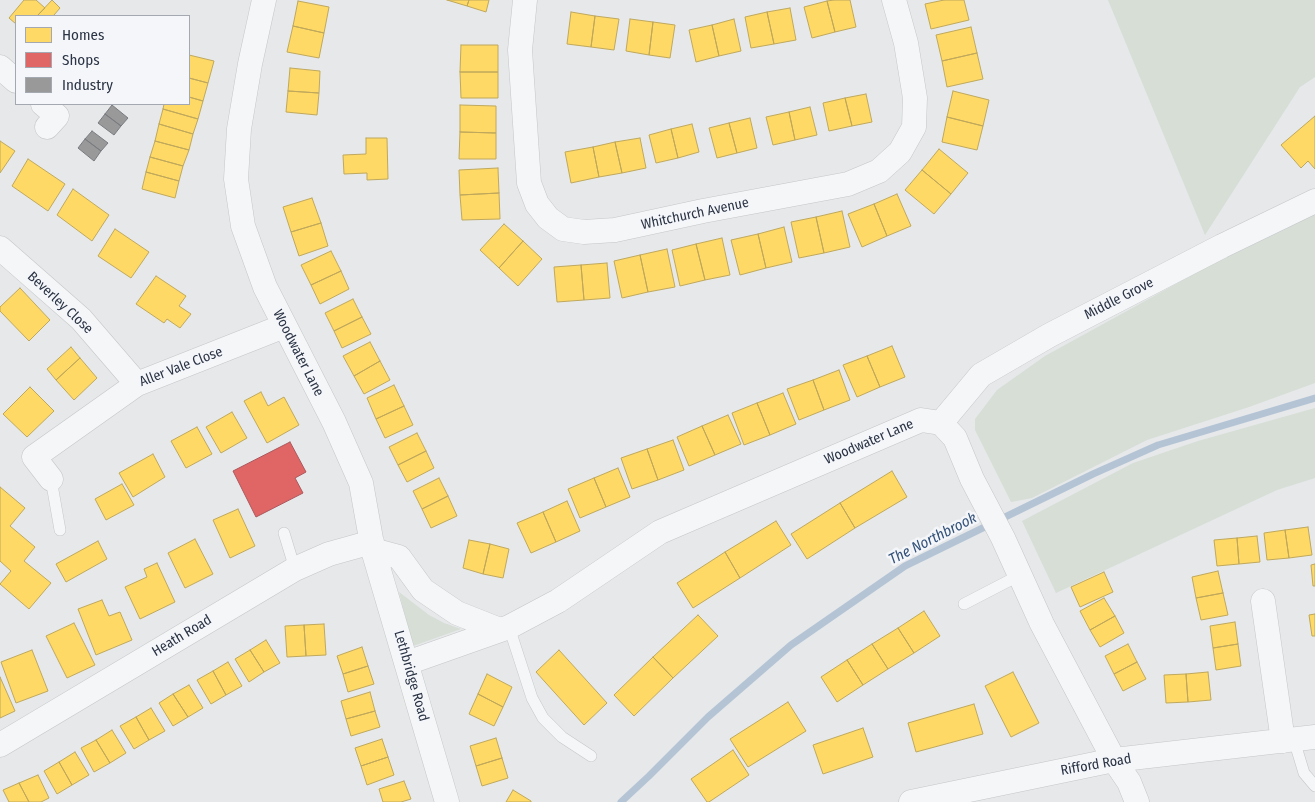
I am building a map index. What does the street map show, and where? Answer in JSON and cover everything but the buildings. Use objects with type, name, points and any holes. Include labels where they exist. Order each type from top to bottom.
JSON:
[{"type":"street","name":"Woodwater Lane","points":[[264,0],[250,64],[239,129],[236,179],[243,226],[265,288],[334,422],[361,483],[372,546]]},
{"type":"street","name":"Whitchurch Avenue","points":[[526,0],[520,50],[529,183],[537,204],[548,218],[563,229],[584,232],[614,230],[848,184],[880,171],[900,152],[914,127],[915,98],[906,43],[894,0]]},
{"type":"street","points":[[0,66],[15,80]]},
{"type":"street","name":"Middle Grove","points":[[941,423],[982,375],[1050,335],[1222,246],[1315,201]]},
{"type":"street","name":"Beverley Close","points":[[0,248],[81,319],[136,384]]},
{"type":"street","name":"Aller Vale Close","points":[[50,479],[34,457],[136,384],[284,326]]},
{"type":"street","name":"Woodwater Lane","points":[[407,663],[504,628],[558,602],[660,532],[921,420],[941,423]]},
{"type":"street","points":[[941,423],[955,438],[1042,624],[1114,760],[1129,782],[1137,802]]},
{"type":"street","points":[[372,546],[399,557],[423,590],[457,613],[504,628]]},
{"type":"street","name":"Heath Road","points":[[0,745],[295,569],[329,554],[372,546]]},
{"type":"street","name":"Lethbridge Road","points":[[372,546],[447,802]]},
{"type":"street","points":[[1263,601],[1297,739]]},
{"type":"street","name":"Rifford Road","points":[[911,802],[1114,760],[1297,739]]},
{"type":"lane","points":[[50,479],[60,530]]},
{"type":"lane","points":[[284,533],[295,569]]},
{"type":"lane","points":[[964,604],[1020,575]]},
{"type":"lane","points":[[504,628],[532,698],[543,718],[562,737],[591,756]]},
{"type":"lane","points":[[1297,739],[1304,773],[1315,786]]},
{"type":"shaded area","points":[[1108,0],[1315,0],[1315,77],[1300,87],[1205,235]]},
{"type":"shaded area","points":[[1315,215],[1315,383],[1249,407],[1147,440],[1032,498],[1011,502],[975,430],[975,419],[997,390],[1045,356],[1205,268]]},
{"type":"shaded area","points":[[1315,408],[1315,478],[1277,490],[1056,593],[1022,521],[1133,463],[1198,441]]},
{"type":"shaded area","points":[[399,592],[429,615],[461,629],[413,646]]},
{"type":"waterway","name":"The Northbrook","points":[[621,802],[708,717],[791,645],[905,566],[1093,474],[1158,445],[1315,398]]}]
